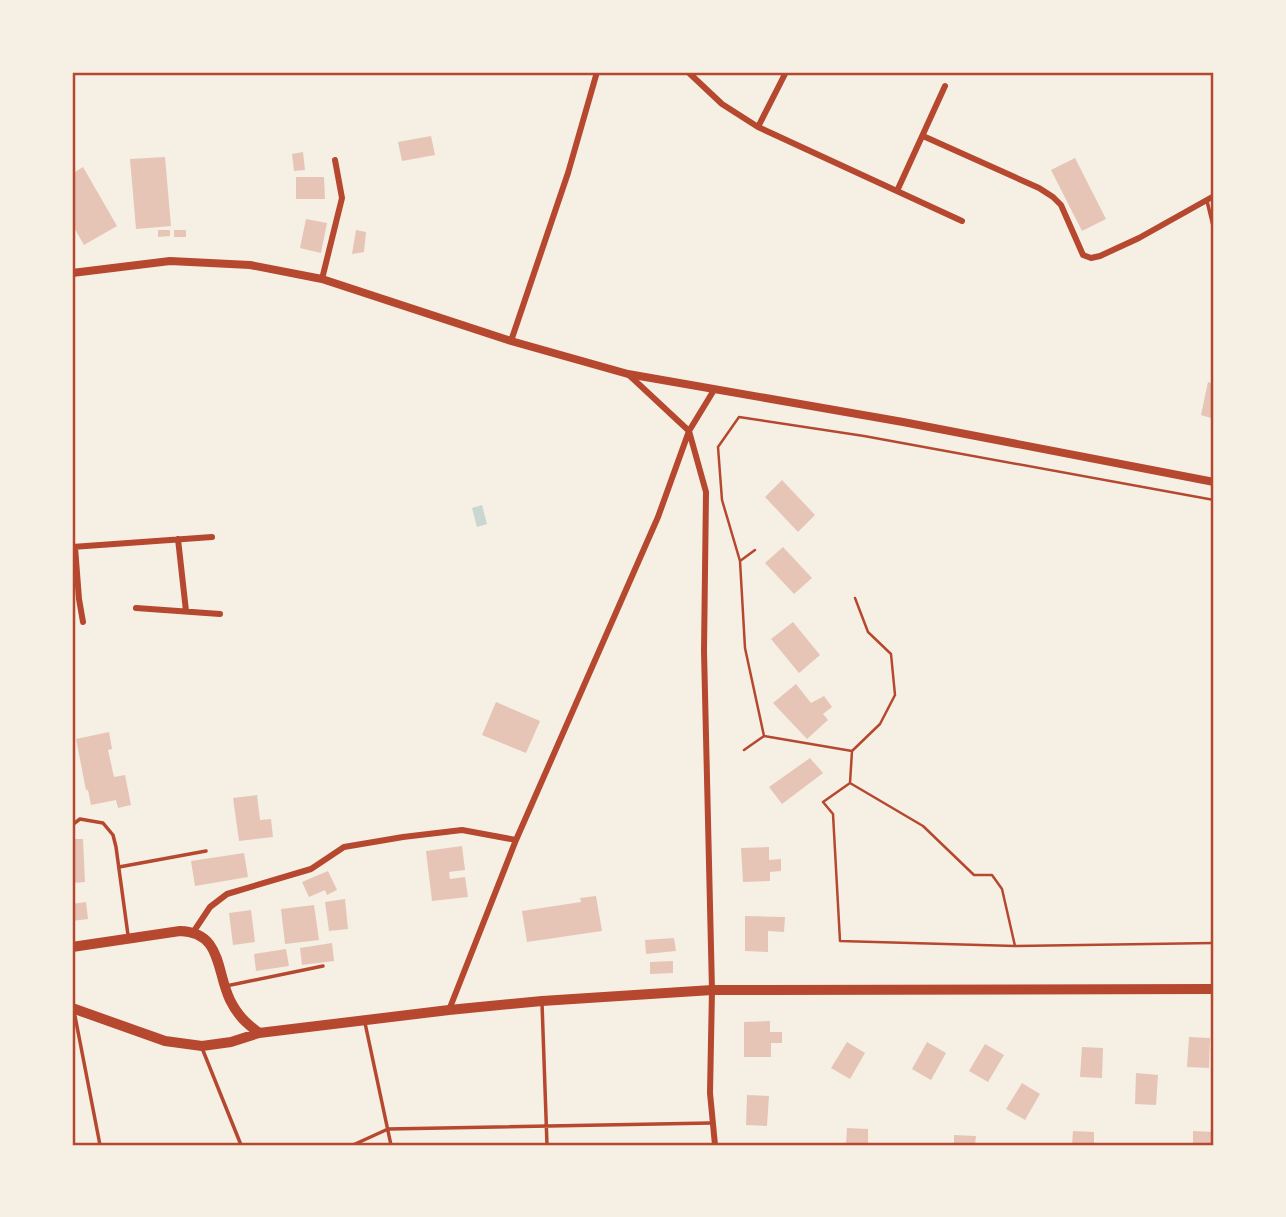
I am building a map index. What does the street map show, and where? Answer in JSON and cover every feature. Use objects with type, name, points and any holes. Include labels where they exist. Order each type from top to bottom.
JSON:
[{"type":"main road","points":[[72,947],[180,930],[194,931],[204,937],[211,946],[230,999],[241,1019],[259,1033]]},
{"type":"main road","points":[[72,1008],[165,1041],[202,1046],[230,1042],[259,1033],[449,1010],[712,990],[1214,989]]},
{"type":"street","points":[[511,341],[568,173],[597,72]]},
{"type":"street","points":[[688,72],[722,104],[758,127],[962,221]]},
{"type":"street","points":[[758,127],[786,72]]},
{"type":"street","points":[[897,191],[945,86]]},
{"type":"street","points":[[923,136],[1039,188],[1053,197],[1061,205],[1083,255],[1091,258],[1139,238],[1214,196]]},
{"type":"street","points":[[322,279],[342,198],[335,160]]},
{"type":"street","points":[[72,273],[170,261],[250,265],[322,279],[511,341],[628,374],[956,432],[1214,482]]},
{"type":"street","points":[[628,374],[689,431],[706,492],[704,665],[712,990],[710,1093],[715,1145]]},
{"type":"street","points":[[449,1010],[516,840],[658,517],[689,431],[714,390]]},
{"type":"street","points":[[83,622],[75,599],[73,547],[212,537]]},
{"type":"street","points":[[178,539],[187,611]]},
{"type":"street","points":[[136,608],[220,614]]},
{"type":"street","points":[[194,931],[210,907],[227,894],[311,870],[344,847],[462,830],[516,840]]},
{"type":"lane","points":[[1207,200],[1214,230]]},
{"type":"lane","points":[[72,825],[80,819],[103,822],[113,835],[129,937]]},
{"type":"lane","points":[[119,867],[206,851]]},
{"type":"lane","points":[[226,987],[323,966]]},
{"type":"lane","points":[[542,1001],[547,1145]]},
{"type":"lane","points":[[72,1008],[100,1145]]},
{"type":"lane","points":[[364,1021],[391,1145]]},
{"type":"lane","points":[[202,1046],[241,1145]]},
{"type":"lane","points":[[353,1145],[388,1129],[713,1123]]},
{"type":"path","points":[[764,736],[745,648],[740,561],[722,500],[718,447],[739,417],[863,436],[1214,500]]},
{"type":"path","points":[[740,561],[755,550]]},
{"type":"path","points":[[850,783],[852,751],[880,724],[895,695],[891,654],[869,632],[855,598]]},
{"type":"path","points":[[744,750],[764,736],[852,751]]},
{"type":"path","points":[[850,783],[923,826],[974,876],[992,876],[1002,890],[1015,946]]},
{"type":"path","points":[[850,783],[823,802],[833,814],[840,941],[1015,946],[1214,943]]},
{"type":"shaded area","points":[[482,505],[487,524],[477,527],[472,508]]},
{"type":"building","points":[[431,136],[435,155],[402,161],[398,142]]},
{"type":"building","points":[[303,152],[305,170],[294,171],[292,154]]},
{"type":"building","points":[[165,157],[171,226],[136,229],[130,159]]},
{"type":"building","points":[[1075,158],[1106,219],[1082,231],[1051,170]]},
{"type":"building","points":[[83,167],[117,226],[84,245],[72,224],[72,174]]},
{"type":"building","points":[[296,177],[324,177],[325,199],[296,199]]},
{"type":"building","points":[[306,219],[327,223],[321,253],[300,248]]},
{"type":"building","points":[[158,230],[170,230],[170,236],[158,237]]},
{"type":"building","points":[[174,230],[186,230],[186,237],[174,237]]},
{"type":"building","points":[[356,230],[366,232],[364,252],[352,254]]},
{"type":"building","points":[[1208,382],[1214,384],[1214,419],[1201,415]]},
{"type":"building","points":[[782,480],[815,515],[798,532],[765,497]]},
{"type":"building","points":[[783,547],[812,578],[794,594],[765,563]]},
{"type":"building","points":[[793,622],[820,655],[799,673],[771,639]]},
{"type":"building","points":[[796,684],[811,703],[824,696],[832,707],[823,714],[828,720],[807,739],[773,703]]},
{"type":"building","points":[[496,702],[540,721],[526,753],[482,735]]},
{"type":"building","points":[[109,732],[112,749],[108,750],[114,777],[125,775],[131,805],[118,808],[116,800],[91,805],[76,739]]},
{"type":"building","points":[[810,758],[823,773],[782,804],[769,787]]},
{"type":"building","points":[[257,795],[260,820],[271,819],[273,837],[239,841],[233,798]]},
{"type":"building","points":[[72,839],[83,839],[85,882],[72,883]]},
{"type":"building","points":[[462,846],[465,870],[449,872],[450,879],[465,877],[468,897],[432,901],[426,851]]},
{"type":"building","points":[[769,847],[769,860],[781,859],[781,871],[770,872],[770,881],[743,882],[741,848]]},
{"type":"building","points":[[244,853],[248,877],[195,886],[191,861]]},
{"type":"building","points":[[328,871],[337,890],[327,895],[325,890],[309,897],[302,882]]},
{"type":"building","points":[[596,896],[602,931],[527,942],[522,911],[581,902],[580,898]]},
{"type":"building","points":[[345,899],[348,929],[329,931],[325,902]]},
{"type":"building","points":[[86,902],[88,919],[72,921],[72,904]]},
{"type":"building","points":[[314,905],[319,940],[285,944],[281,909]]},
{"type":"building","points":[[251,910],[255,942],[233,945],[229,913]]},
{"type":"building","points":[[745,916],[785,917],[784,932],[768,931],[768,952],[745,951]]},
{"type":"building","points":[[674,938],[676,951],[646,954],[645,940]]},
{"type":"building","points":[[332,943],[334,961],[302,965],[300,948]]},
{"type":"building","points":[[286,949],[289,966],[256,971],[254,954]]},
{"type":"building","points":[[673,961],[673,973],[650,974],[650,962]]},
{"type":"building","points":[[770,1021],[770,1032],[782,1032],[782,1043],[771,1043],[771,1057],[744,1057],[744,1022]]},
{"type":"building","points":[[1189,1037],[1210,1038],[1209,1068],[1187,1067]]},
{"type":"building","points":[[847,1042],[865,1053],[850,1079],[831,1068]]},
{"type":"building","points":[[927,1042],[946,1053],[931,1080],[912,1069]]},
{"type":"building","points":[[985,1044],[1004,1055],[988,1082],[969,1071]]},
{"type":"building","points":[[1082,1047],[1103,1048],[1102,1078],[1080,1077]]},
{"type":"building","points":[[1136,1073],[1158,1075],[1156,1105],[1135,1104]]},
{"type":"building","points":[[1022,1083],[1040,1094],[1025,1120],[1006,1109]]},
{"type":"building","points":[[747,1095],[769,1096],[767,1126],[746,1125]]},
{"type":"building","points":[[847,1128],[868,1129],[868,1145],[846,1145]]},
{"type":"building","points":[[1073,1131],[1094,1132],[1094,1145],[1072,1145]]},
{"type":"building","points":[[1193,1131],[1214,1132],[1214,1145],[1193,1145]]},
{"type":"building","points":[[954,1135],[976,1136],[975,1145],[954,1145]]}]
